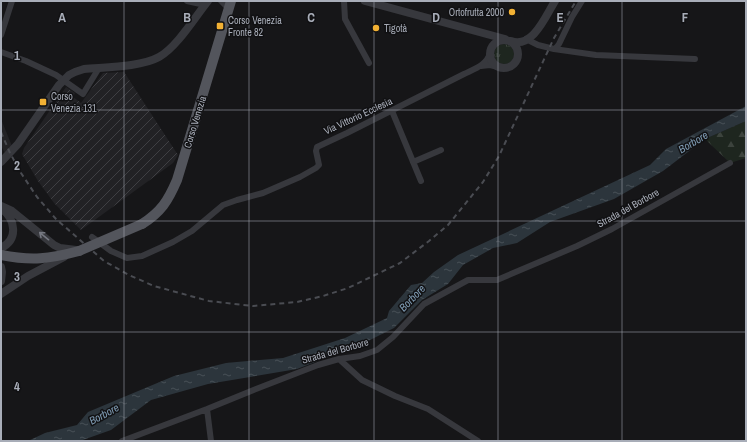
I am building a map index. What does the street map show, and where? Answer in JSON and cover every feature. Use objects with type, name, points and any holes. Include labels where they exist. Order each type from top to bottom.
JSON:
[{"type":"main road","name":"Corso Venezia","points":[[1,255],[16,258],[37,259],[56,257],[79,251],[142,224],[154,216],[162,208],[171,195],[177,180],[230,5]]},
{"type":"street","points":[[1,35],[12,1]]},
{"type":"street","points":[[187,1],[206,3]]},
{"type":"street","name":"Corso Venezia","points":[[221,1],[230,5]]},
{"type":"street","points":[[344,1],[345,19],[369,63]]},
{"type":"street","points":[[365,1],[390,4],[485,35],[517,42],[526,40],[538,45],[555,49],[596,55],[695,59]]},
{"type":"street","points":[[555,49],[582,1]]},
{"type":"street","points":[[479,66],[487,65],[506,68],[510,66],[518,57],[520,48],[526,40],[539,28],[554,2]]},
{"type":"street","points":[[1,162],[18,144],[64,80],[75,72],[143,63],[160,56],[174,44],[206,3]]},
{"type":"street","points":[[485,35],[489,41],[491,60],[498,67]]},
{"type":"street","points":[[490,51],[495,43],[507,40],[516,46],[518,57]]},
{"type":"street","name":"Via Vittorio Ecclesia","points":[[92,237],[111,251],[127,258],[142,256],[173,242],[192,231],[223,205],[263,193],[300,177],[316,168],[318,165],[316,151],[317,147],[392,111],[479,66],[486,60],[490,51]]},
{"type":"street","points":[[1,52],[26,61],[56,75],[83,94],[99,68]]},
{"type":"street","points":[[392,111],[421,181]]},
{"type":"street","points":[[413,162],[441,150]]},
{"type":"street","name":"Strada del Borbore","points":[[122,441],[318,365],[339,359],[360,356],[377,350],[393,337],[424,304],[468,280],[497,280],[577,246],[612,229],[730,163]]},
{"type":"street","points":[[1,207],[9,215],[13,222],[14,229],[9,242],[1,248]]},
{"type":"street","points":[[1,207],[12,211],[54,245],[60,248],[79,251]]},
{"type":"street","points":[[1,294],[28,276],[79,251]]},
{"type":"street","points":[[1,267],[1,281]]},
{"type":"street","points":[[339,359],[362,380],[395,396],[428,409],[478,441]]},
{"type":"street","points":[[207,409],[211,441]]},
{"type":"shaded area","points":[[124,72],[178,155],[173,163],[81,230],[54,203],[38,181],[22,154],[24,148],[66,87],[75,93],[73,97],[81,103],[103,73]]},
{"type":"shaded area","points":[[1,119],[12,146],[5,153],[1,146]]},
{"type":"green space","points":[[504,44],[511,47],[514,54],[511,61],[504,64],[497,61],[494,54],[497,47]]},
{"type":"green space","points":[[746,121],[746,158],[730,163],[705,139]]},
{"type":"water","name":"Borbore","points":[[746,106],[746,121],[705,139],[663,171],[614,199],[550,222],[517,243],[493,248],[463,265],[448,284],[422,300],[394,328],[362,344],[297,369],[208,384],[151,400],[111,430],[80,441],[28,441],[45,433],[77,425],[88,412],[174,376],[226,363],[283,358],[345,338],[387,318],[389,311],[411,285],[422,283],[434,272],[458,255],[650,165],[666,149]]},
{"type":"railway","points":[[1,132],[21,173],[37,197],[56,219],[104,261],[129,275],[154,286],[209,301],[253,306],[297,302],[348,288],[400,263],[448,225],[483,182],[499,156],[554,38],[576,1]]},
{"type":"place","name":"Ortofrutta 2000","points":[[512,12]]},
{"type":"place","name":"Corso Venezia Fronte 82","points":[[220,26]]},
{"type":"place","name":"Tigotà","points":[[376,28]]},
{"type":"place","name":"Corso Venezia 131","points":[[43,102]]}]
